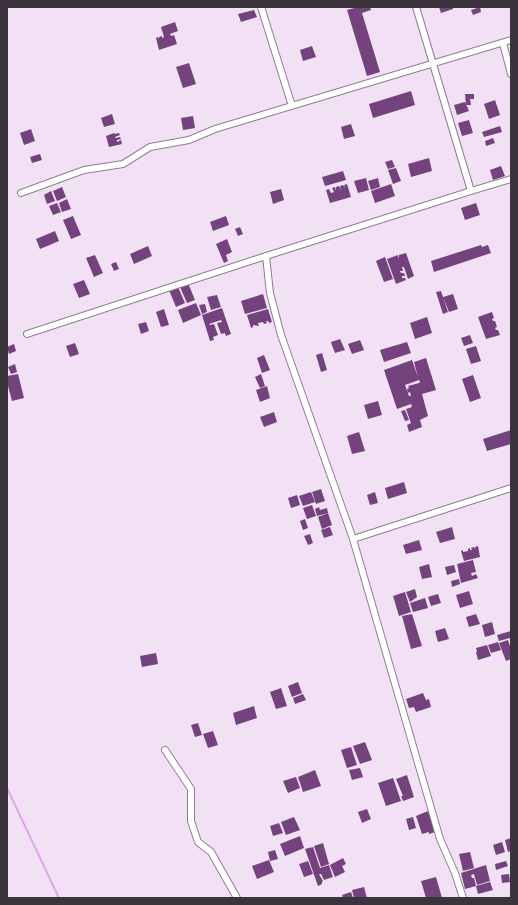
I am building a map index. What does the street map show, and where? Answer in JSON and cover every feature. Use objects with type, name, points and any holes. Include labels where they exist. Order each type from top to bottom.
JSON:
[{"type":"street","points":[[261,7],[292,106]]},
{"type":"street","points":[[416,7],[471,191]]},
{"type":"street","points":[[21,193],[84,170],[123,164],[150,147],[189,140],[214,130],[511,40]]},
{"type":"street","points":[[503,43],[511,74]]},
{"type":"street","points":[[27,334],[266,256],[511,179]]},
{"type":"street","points":[[266,256],[270,293],[281,335],[353,539],[440,839],[463,898]]},
{"type":"street","points":[[353,539],[511,488]]},
{"type":"street","points":[[165,750],[191,789],[191,821],[198,842],[211,852],[237,898]]},
{"type":"building","points":[[358,7],[370,7],[371,10],[362,13],[380,72],[367,76],[347,10]]},
{"type":"building","points":[[439,7],[453,7],[453,9],[441,13]]},
{"type":"building","points":[[480,7],[481,12],[473,15],[471,10]]},
{"type":"building","points":[[254,10],[257,17],[241,22],[238,14]]},
{"type":"building","points":[[175,22],[178,31],[170,34],[171,36],[174,35],[177,44],[159,50],[156,38],[158,37],[159,39],[159,37],[164,37],[161,27]]},
{"type":"building","points":[[312,46],[316,57],[303,61],[300,50]]},
{"type":"building","points":[[189,63],[196,84],[183,88],[176,67]]},
{"type":"building","points":[[411,91],[415,105],[373,118],[369,104]]},
{"type":"building","points":[[465,94],[474,94],[474,99],[470,99],[471,105],[466,105]]},
{"type":"building","points":[[495,100],[500,115],[489,119],[484,104]]},
{"type":"building","points":[[465,102],[469,111],[457,115],[454,105]]},
{"type":"building","points":[[112,114],[115,124],[104,127],[101,118]]},
{"type":"building","points":[[193,116],[195,128],[183,130],[181,118]]},
{"type":"building","points":[[469,120],[473,133],[462,136],[458,123]]},
{"type":"building","points":[[351,124],[355,136],[344,139],[341,127]]},
{"type":"building","points":[[500,126],[502,132],[484,137],[482,132]]},
{"type":"building","points":[[31,129],[35,141],[24,145],[20,133]]},
{"type":"building","points":[[119,133],[120,135],[115,137],[120,137],[121,139],[117,140],[117,142],[121,140],[122,144],[109,147],[106,136]]},
{"type":"building","points":[[493,138],[495,143],[486,146],[485,141]]},
{"type":"building","points":[[40,154],[42,160],[32,163],[30,157]]},
{"type":"building","points":[[429,158],[432,171],[411,177],[408,164]]},
{"type":"building","points":[[392,160],[395,167],[388,169],[385,162]]},
{"type":"building","points":[[501,166],[505,176],[493,180],[490,170]]},
{"type":"building","points":[[396,168],[401,181],[393,184],[388,170]]},
{"type":"building","points":[[343,171],[346,180],[325,186],[322,177]]},
{"type":"building","points":[[366,178],[369,190],[358,193],[354,181]]},
{"type":"building","points":[[378,178],[380,187],[371,190],[368,181]]},
{"type":"building","points":[[347,184],[351,197],[330,203],[326,190],[329,189],[331,193],[334,192],[332,188],[335,187],[336,191],[336,187],[339,186],[341,190],[340,186],[343,185],[345,188],[344,185]]},
{"type":"building","points":[[391,184],[395,196],[375,203],[371,191]]},
{"type":"building","points":[[62,187],[66,197],[57,201],[53,191]]},
{"type":"building","points":[[281,189],[284,200],[273,204],[270,192]]},
{"type":"building","points":[[51,191],[55,201],[47,204],[44,195]]},
{"type":"building","points":[[67,199],[71,209],[62,212],[59,203]]},
{"type":"building","points":[[57,203],[61,212],[53,215],[49,206]]},
{"type":"building","points":[[476,203],[480,215],[465,220],[461,208]]},
{"type":"building","points":[[73,216],[81,235],[71,239],[63,220]]},
{"type":"building","points":[[226,216],[229,225],[213,231],[210,222]]},
{"type":"building","points":[[240,227],[243,234],[238,236],[235,229]]},
{"type":"building","points":[[55,231],[59,241],[40,249],[36,239]]},
{"type":"building","points":[[227,239],[232,252],[226,255],[228,261],[224,263],[216,244]]},
{"type":"building","points":[[481,245],[482,247],[488,245],[491,253],[434,272],[431,261]]},
{"type":"building","points":[[148,246],[152,256],[134,264],[130,254]]},
{"type":"building","points":[[406,253],[414,276],[408,279],[404,267],[402,267],[403,271],[400,271],[401,273],[404,273],[405,276],[402,276],[402,278],[405,278],[406,280],[396,284],[387,259],[398,255],[399,259],[399,255]]},
{"type":"building","points":[[95,255],[103,273],[94,277],[86,258]]},
{"type":"building","points":[[385,257],[393,279],[384,282],[376,261]]},
{"type":"building","points":[[116,262],[119,269],[114,271],[111,264]]},
{"type":"building","points":[[84,280],[90,294],[79,298],[73,284]]},
{"type":"building","points":[[188,283],[195,300],[187,303],[180,287]]},
{"type":"building","points":[[178,287],[185,303],[176,307],[169,290]]},
{"type":"building","points":[[441,291],[448,312],[443,314],[436,292]]},
{"type":"building","points":[[263,294],[267,308],[245,314],[241,301]]},
{"type":"building","points":[[453,294],[458,309],[449,312],[443,297]]},
{"type":"building","points":[[217,295],[221,307],[211,310],[207,297]]},
{"type":"building","points":[[196,303],[201,315],[183,323],[178,310]]},
{"type":"building","points":[[205,304],[207,312],[202,314],[199,305]]},
{"type":"building","points":[[222,308],[231,334],[226,336],[225,333],[221,334],[217,323],[222,322],[221,320],[209,324],[214,324],[218,335],[213,337],[214,340],[210,341],[202,315]]},
{"type":"building","points":[[164,309],[169,325],[161,327],[156,312]]},
{"type":"building","points":[[268,309],[272,322],[269,323],[266,321],[267,323],[264,324],[263,322],[258,323],[259,326],[253,325],[251,328],[247,315]]},
{"type":"building","points":[[492,312],[494,318],[492,319],[495,321],[497,327],[495,328],[498,330],[500,335],[486,339],[478,317]]},
{"type":"building","points":[[427,317],[432,333],[415,339],[410,323]]},
{"type":"building","points":[[146,322],[149,331],[141,334],[138,324]]},
{"type":"building","points":[[470,335],[473,343],[464,346],[461,338]]},
{"type":"building","points":[[340,339],[345,350],[335,353],[331,342]]},
{"type":"building","points":[[360,340],[364,350],[352,354],[348,344]]},
{"type":"building","points":[[407,342],[411,353],[384,362],[380,350]]},
{"type":"building","points":[[75,343],[79,354],[70,357],[66,346]]},
{"type":"building","points":[[14,344],[16,351],[9,354],[7,347]]},
{"type":"building","points":[[476,346],[481,361],[471,364],[466,349]]},
{"type":"building","points":[[322,353],[327,370],[321,372],[316,355]]},
{"type":"building","points":[[264,355],[270,370],[262,373],[257,358]]},
{"type":"building","points":[[426,358],[436,390],[422,394],[428,416],[420,420],[422,427],[409,432],[407,425],[411,423],[406,409],[412,407],[411,404],[397,409],[384,370],[412,360],[418,377],[414,362]],"holes":[[[419,380],[420,382],[408,386],[408,393],[410,392],[411,396],[409,396],[405,385]]]},
{"type":"building","points":[[15,364],[17,372],[11,374],[8,367]]},
{"type":"building","points":[[18,374],[24,398],[12,401],[7,376]]},
{"type":"building","points":[[261,374],[265,386],[260,388],[255,377]]},
{"type":"building","points":[[473,375],[481,398],[470,402],[462,379]]},
{"type":"building","points":[[267,386],[270,398],[260,402],[256,390]]},
{"type":"building","points":[[378,401],[382,415],[368,419],[364,405]]},
{"type":"building","points":[[405,410],[409,420],[405,421],[401,411]]},
{"type":"building","points":[[274,412],[277,422],[264,427],[260,417]]},
{"type":"building","points":[[511,430],[511,444],[487,451],[483,439]]},
{"type":"building","points":[[359,432],[365,451],[352,454],[347,436]]},
{"type":"building","points":[[404,482],[407,493],[388,499],[385,488]]},
{"type":"building","points":[[321,489],[325,501],[316,504],[312,492]]},
{"type":"building","points":[[311,492],[315,502],[303,506],[299,496]]},
{"type":"building","points":[[375,492],[378,503],[370,505],[367,495]]},
{"type":"building","points":[[297,495],[300,505],[291,508],[288,498]]},
{"type":"building","points":[[312,505],[316,516],[307,519],[303,508]]},
{"type":"building","points":[[319,507],[320,510],[327,508],[328,513],[317,516],[315,509]]},
{"type":"building","points":[[328,513],[332,525],[322,529],[318,517]]},
{"type":"building","points":[[305,519],[308,528],[303,530],[300,521]]},
{"type":"building","points":[[330,527],[333,535],[324,538],[321,530]]},
{"type":"building","points":[[452,527],[455,539],[440,543],[436,532]]},
{"type":"building","points":[[310,534],[313,543],[308,545],[304,536]]},
{"type":"building","points":[[419,540],[422,550],[406,554],[403,545]]},
{"type":"building","points":[[478,546],[480,557],[464,561],[461,551],[468,551],[470,548],[470,550],[472,550],[471,548],[474,547],[475,549],[475,547]]},
{"type":"building","points":[[473,560],[476,572],[471,573],[472,576],[476,574],[478,578],[461,583],[457,564]]},
{"type":"building","points":[[429,564],[432,577],[422,579],[419,567]]},
{"type":"building","points":[[454,565],[456,572],[447,575],[445,567]]},
{"type":"building","points":[[459,579],[460,584],[452,587],[451,581]]},
{"type":"building","points":[[415,589],[417,597],[410,602],[406,592]]},
{"type":"building","points":[[469,591],[473,604],[460,608],[456,595]]},
{"type":"building","points":[[405,592],[411,612],[399,616],[393,596]]},
{"type":"building","points":[[438,594],[441,603],[431,606],[428,597]]},
{"type":"building","points":[[425,598],[428,608],[413,612],[410,603]]},
{"type":"building","points":[[412,614],[422,646],[411,649],[402,616]]},
{"type":"building","points":[[476,614],[480,624],[469,627],[466,617]]},
{"type":"building","points":[[492,622],[495,634],[485,637],[482,625]]},
{"type":"building","points":[[445,628],[449,639],[438,642],[435,631]]},
{"type":"building","points":[[511,631],[510,638],[499,641],[497,635]]},
{"type":"building","points":[[508,640],[511,649],[511,659],[506,661],[499,643]]},
{"type":"building","points":[[498,642],[501,650],[491,653],[488,645]]},
{"type":"building","points":[[487,645],[491,656],[478,660],[476,648]]},
{"type":"building","points":[[156,653],[158,664],[142,667],[140,656]]},
{"type":"building","points":[[298,682],[302,693],[292,697],[288,686]]},
{"type":"building","points":[[281,688],[287,706],[276,709],[270,692]]},
{"type":"building","points":[[423,693],[426,700],[429,699],[431,707],[416,712],[414,707],[409,708],[406,699]]},
{"type":"building","points":[[303,694],[306,700],[295,704],[293,698]]},
{"type":"building","points":[[254,706],[257,718],[236,725],[233,713]]},
{"type":"building","points":[[198,723],[202,735],[195,737],[191,725]]},
{"type":"building","points":[[213,731],[218,745],[208,748],[203,734]]},
{"type":"building","points":[[365,742],[372,760],[360,764],[353,746]]},
{"type":"building","points":[[351,747],[357,765],[347,768],[341,750]]},
{"type":"building","points":[[360,768],[363,777],[352,780],[349,770]]},
{"type":"building","points":[[315,770],[321,786],[303,792],[298,777]]},
{"type":"building","points":[[407,775],[414,797],[403,801],[401,796],[403,796],[396,779]]},
{"type":"building","points":[[296,777],[300,788],[288,793],[283,781]]},
{"type":"building","points":[[393,778],[401,801],[386,806],[378,783]]},
{"type":"building","points":[[367,809],[371,819],[362,823],[358,812]]},
{"type":"building","points":[[428,811],[435,832],[422,834],[416,816]]},
{"type":"building","points":[[294,817],[300,830],[286,835],[281,822]]},
{"type":"building","points":[[413,817],[416,828],[409,830],[406,819]]},
{"type":"building","points":[[279,823],[283,833],[273,836],[270,826]]},
{"type":"building","points":[[300,836],[304,848],[285,856],[280,844]]},
{"type":"building","points":[[511,838],[511,851],[508,852],[505,840]]},
{"type":"building","points":[[502,842],[505,852],[496,855],[493,845]]},
{"type":"building","points":[[323,843],[329,864],[321,867],[314,846]]},
{"type":"building","points":[[313,847],[320,868],[329,865],[333,877],[324,880],[321,874],[319,874],[323,881],[322,884],[318,886],[305,849]]},
{"type":"building","points":[[275,850],[278,859],[270,861],[268,852]]},
{"type":"building","points":[[470,852],[474,868],[463,871],[459,854]]},
{"type":"building","points":[[343,858],[346,864],[342,866],[345,872],[335,877],[330,865]]},
{"type":"building","points":[[269,860],[274,872],[257,879],[252,866]]},
{"type":"building","points":[[308,861],[313,874],[304,877],[299,864]]},
{"type":"building","points":[[506,861],[508,866],[496,870],[495,864]]},
{"type":"building","points":[[486,865],[490,881],[477,885],[474,874],[471,875],[472,878],[474,878],[476,886],[465,889],[461,873]]},
{"type":"building","points":[[509,874],[510,882],[502,883],[501,875]]},
{"type":"building","points":[[436,877],[442,898],[426,898],[421,881]]},
{"type":"building","points":[[490,882],[493,890],[478,894],[476,886]]},
{"type":"building","points":[[364,887],[367,898],[354,898],[352,890]]},
{"type":"building","points":[[351,892],[353,898],[343,898],[342,895]]},
{"type":"waterway","points":[[7,788],[59,898]]}]
